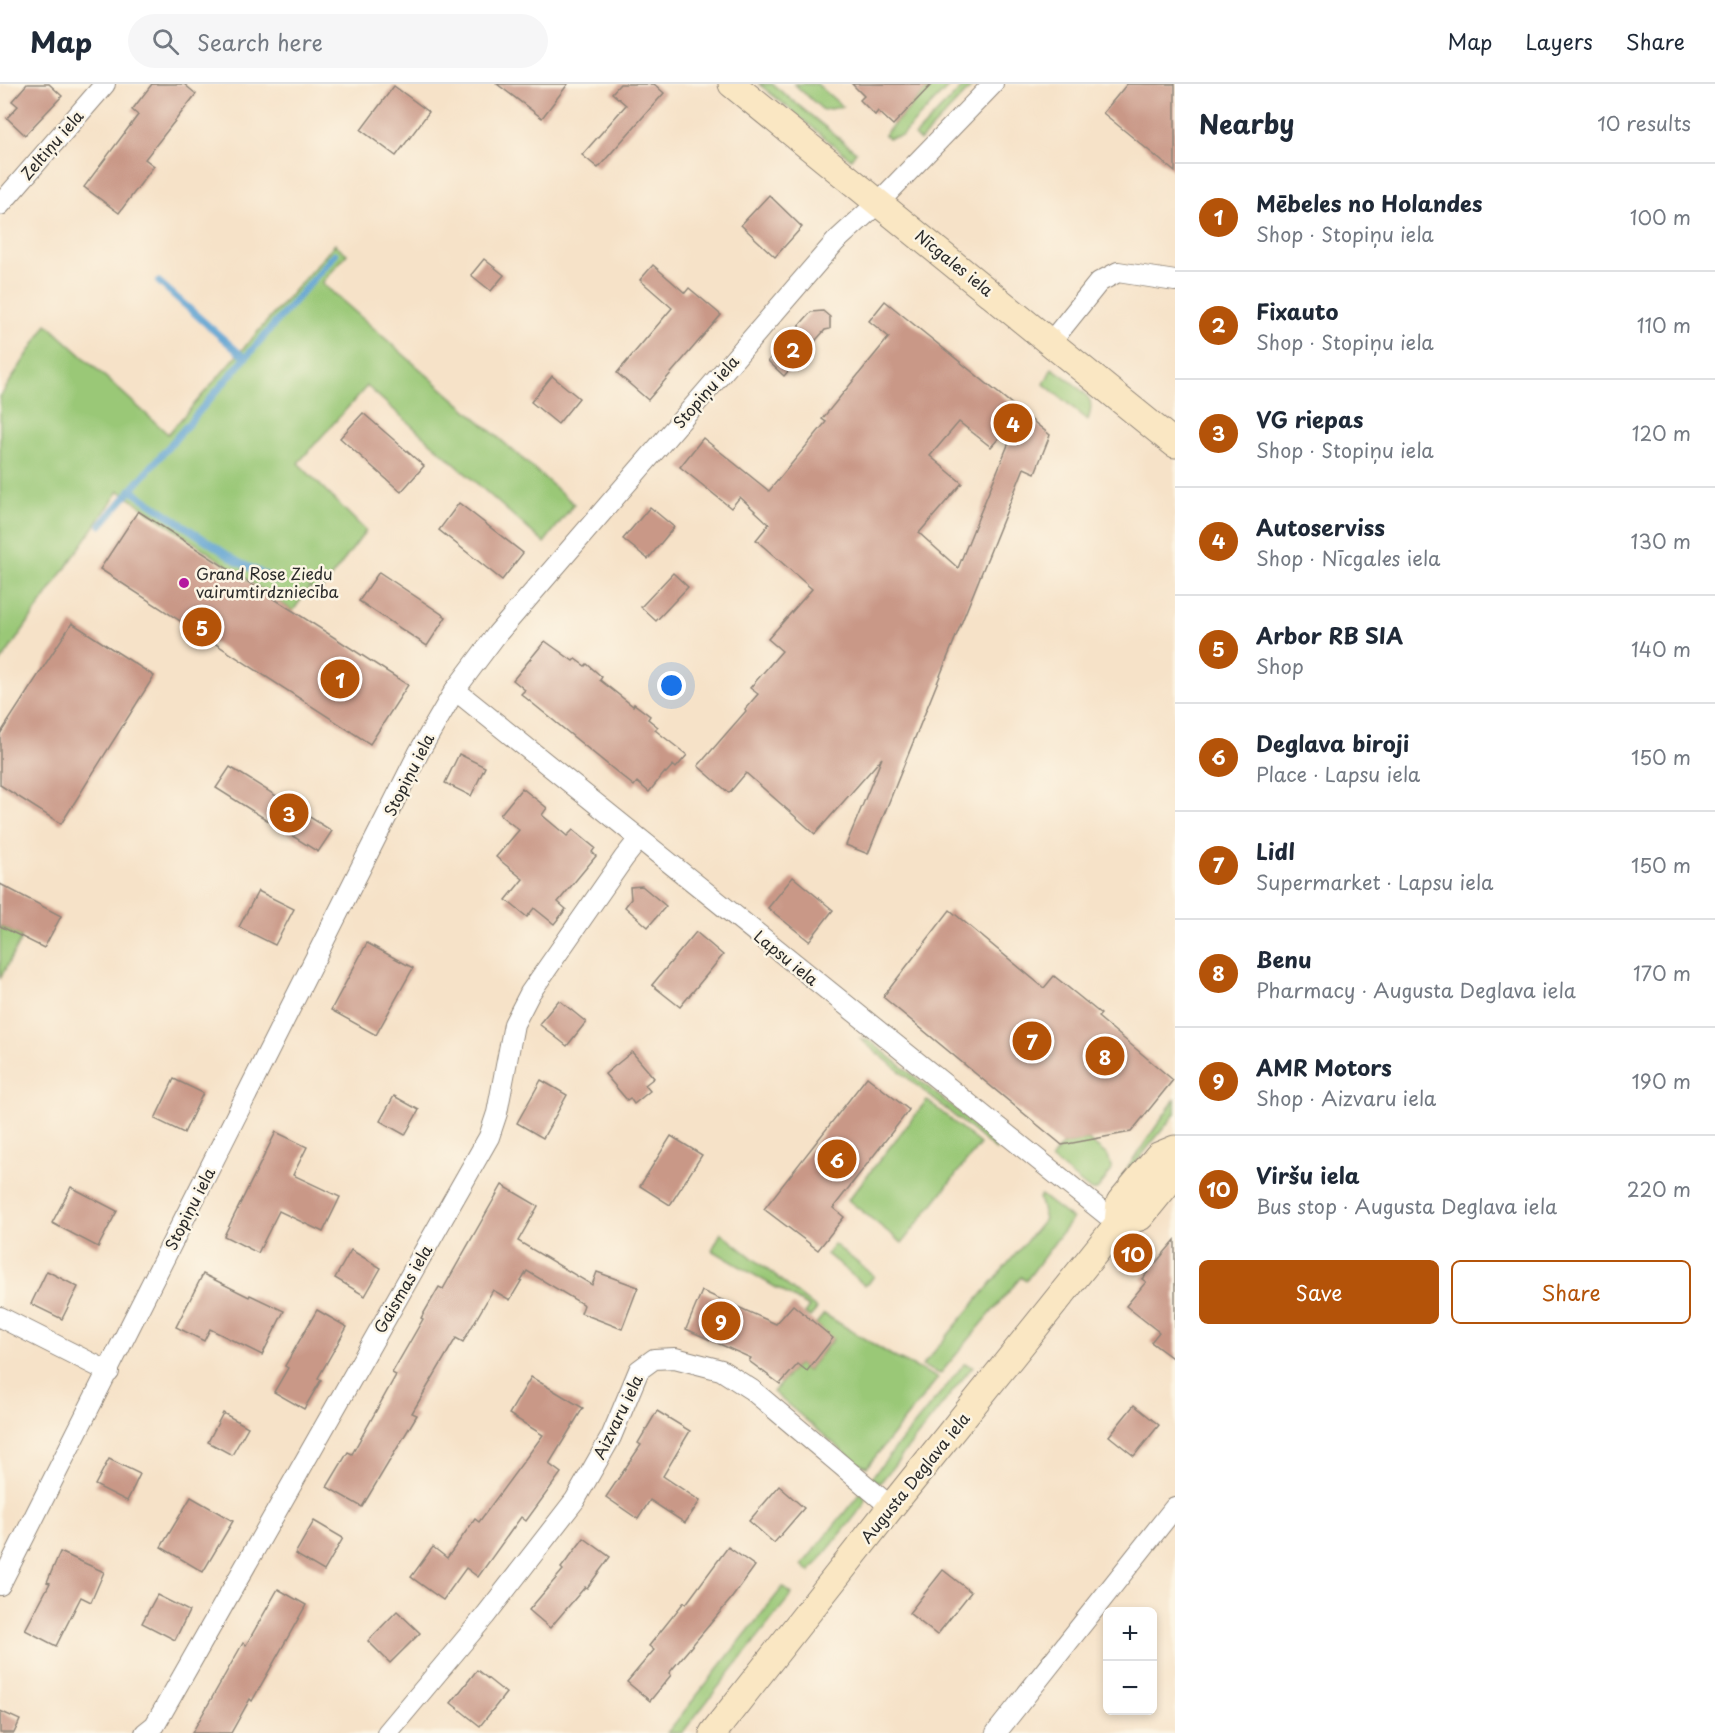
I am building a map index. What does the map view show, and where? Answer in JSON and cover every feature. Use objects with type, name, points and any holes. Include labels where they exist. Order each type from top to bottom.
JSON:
[{"type":"main road","name":"Nīcgales iela","points":[[732,84],[1175,444]]},
{"type":"main road","name":"Augusta Deglava iela","points":[[713,1733],[1118,1224],[1120,1202],[1158,1156],[1175,1149]]},
{"type":"main road","name":"Augusta Deglava iela","points":[[1118,1224],[1140,1217],[1175,1174]]},
{"type":"street","name":"Zeltiņu iela","points":[[0,206],[105,84]]},
{"type":"street","name":"Stopiņu iela","points":[[0,1585],[419,752],[455,690],[497,634],[836,241],[879,202],[993,84]]},
{"type":"street","points":[[1050,343],[1099,282],[1118,272],[1175,281]]},
{"type":"street","name":"Lapsu iela","points":[[455,690],[1118,1224]]},
{"type":"street","name":"Gaismas iela","points":[[145,1733],[155,1725],[489,1137],[497,1113],[514,1024],[530,993],[639,839]]},
{"type":"street","points":[[0,1317],[109,1372]]},
{"type":"street","name":"Aizvaru iela","points":[[387,1733],[485,1616],[574,1500],[611,1437],[639,1370],[654,1359],[675,1358],[721,1370],[752,1390],[891,1507]]},
{"type":"street","points":[[996,1733],[1175,1507]]},
{"type":"green space","points":[[759,84],[772,84],[856,152],[851,159]]},
{"type":"green space","points":[[794,84],[817,84],[843,107],[823,110]]},
{"type":"green space","points":[[932,84],[951,84],[901,136],[888,138],[884,135]]},
{"type":"green space","points":[[965,84],[974,84],[920,141],[915,136]]},
{"type":"green space","points":[[335,244],[347,254],[322,283],[574,504],[544,543],[367,386],[298,463],[366,531],[317,596],[310,587],[293,611],[119,491],[0,663],[0,397],[47,324],[168,434]]},
{"type":"green space","points":[[1052,368],[1073,383],[1090,401],[1088,420],[1044,384]]},
{"type":"green space","points":[[0,926],[22,937],[0,979]]},
{"type":"green space","points":[[859,1038],[870,1041],[989,1136],[996,1142],[996,1150]]},
{"type":"green space","points":[[1175,1099],[1175,1114],[1122,1180],[1120,1179]]},
{"type":"green space","points":[[927,1100],[980,1144],[902,1243],[848,1200]]},
{"type":"green space","points":[[1088,1140],[1108,1156],[1112,1170],[1097,1190],[1091,1191],[1051,1159],[1062,1145]]},
{"type":"green space","points":[[1041,1195],[1072,1219],[1026,1281],[1021,1277],[940,1374],[922,1366],[1045,1219],[1039,1198]]},
{"type":"green space","points":[[721,1233],[817,1309],[810,1317],[805,1313],[809,1307],[712,1250]]},
{"type":"green space","points":[[834,1244],[874,1276],[868,1284],[864,1285],[827,1254]]},
{"type":"green space","points":[[824,1314],[896,1358],[938,1378],[867,1467],[857,1463],[773,1392],[798,1364],[807,1371],[833,1339],[816,1324]]},
{"type":"green space","points":[[964,1364],[973,1366],[880,1483],[871,1478]]},
{"type":"green space","points":[[861,1492],[865,1497],[864,1505],[810,1572],[802,1565]]},
{"type":"green space","points":[[783,1587],[792,1594],[682,1733],[667,1733]]},
{"type":"building","points":[[27,84],[49,84],[62,96],[25,135],[7,118],[18,106],[12,101]]},
{"type":"building","points":[[152,84],[184,84],[196,94],[145,159],[154,166],[119,213],[84,187],[138,115],[132,110]]},
{"type":"building","points":[[497,84],[568,84],[542,118]]},
{"type":"building","points":[[620,84],[654,84],[664,93],[598,168],[582,155],[626,105],[612,93]]},
{"type":"building","points":[[852,84],[932,84],[893,125],[878,111],[875,115],[860,100],[864,96]]},
{"type":"building","points":[[1127,84],[1175,84],[1175,172],[1103,113]]},
{"type":"building","points":[[394,86],[429,112],[396,156],[361,130]]},
{"type":"building","points":[[769,195],[802,227],[775,257],[741,225]]},
{"type":"building","points":[[484,259],[504,275],[491,291],[471,275]]},
{"type":"building","points":[[653,265],[685,293],[689,288],[721,315],[648,400],[617,373],[672,308],[640,280]]},
{"type":"building","points":[[885,301],[1050,435],[1035,473],[1024,468],[868,854],[846,845],[882,758],[815,834],[746,773],[729,793],[698,766],[758,694],[750,688],[782,651],[768,639],[812,589],[756,540],[769,524],[740,497],[731,508],[680,467],[703,438],[769,491],[826,422],[822,419],[889,337],[869,321]],"holes":[[[1021,413],[958,568],[919,533],[962,483],[930,456],[959,422],[991,447]]]},
{"type":"building","points":[[823,311],[830,317],[830,329],[825,330],[784,376],[768,361],[811,312]]},
{"type":"building","points":[[552,376],[579,398],[558,424],[531,402]]},
{"type":"building","points":[[363,413],[424,466],[401,492],[340,438]]},
{"type":"building","points":[[459,503],[523,553],[502,580],[439,530]]},
{"type":"building","points":[[650,507],[674,527],[648,559],[623,539]]},
{"type":"building","points":[[138,511],[408,685],[370,744],[100,569]]},
{"type":"building","points":[[379,572],[446,617],[427,646],[359,601]]},
{"type":"building","points":[[673,573],[688,587],[656,621],[641,607]]},
{"type":"building","points":[[72,623],[154,676],[61,824],[0,785],[0,734]]},
{"type":"building","points":[[545,641],[573,661],[575,659],[585,666],[587,664],[602,677],[600,680],[633,706],[634,704],[650,716],[648,719],[658,727],[655,730],[687,755],[676,768],[673,765],[665,772],[649,792],[637,782],[634,786],[521,694],[525,690],[513,680]]},
{"type":"building","points":[[459,754],[485,767],[471,796],[445,783]]},
{"type":"building","points":[[230,767],[332,831],[318,852],[216,788]]},
{"type":"building","points":[[522,788],[547,808],[542,815],[567,836],[573,830],[595,848],[592,852],[596,856],[558,902],[566,909],[554,924],[534,908],[527,917],[506,900],[523,879],[496,857],[519,830],[500,815]]},
{"type":"building","points":[[793,877],[833,910],[809,941],[768,908]]},
{"type":"building","points":[[0,884],[61,916],[44,948],[0,926]]},
{"type":"building","points":[[642,886],[666,906],[648,927],[625,907],[631,899],[630,887]]},
{"type":"building","points":[[258,891],[294,909],[275,945],[239,927]]},
{"type":"building","points":[[950,910],[1044,988],[1054,976],[1101,1014],[1098,1017],[1173,1080],[1131,1132],[1062,1145],[883,997]]},
{"type":"building","points":[[696,932],[723,955],[680,1007],[652,985]]},
{"type":"building","points":[[367,943],[413,968],[376,1035],[331,1010]]},
{"type":"building","points":[[559,1000],[586,1022],[567,1046],[539,1024]]},
{"type":"building","points":[[632,1052],[654,1078],[645,1085],[650,1091],[634,1104],[630,1098],[627,1100],[605,1074]]},
{"type":"building","points":[[867,1077],[909,1110],[833,1208],[844,1217],[818,1250],[764,1209]]},
{"type":"building","points":[[174,1079],[203,1093],[184,1133],[155,1119]]},
{"type":"building","points":[[541,1080],[567,1095],[543,1138],[517,1123]]},
{"type":"building","points":[[394,1096],[419,1110],[405,1135],[380,1121]]},
{"type":"building","points":[[276,1132],[307,1147],[293,1175],[340,1197],[323,1232],[279,1211],[258,1253],[224,1236]]},
{"type":"building","points":[[671,1136],[702,1155],[670,1205],[640,1186]]},
{"type":"building","points":[[502,1185],[538,1206],[518,1241],[592,1285],[597,1272],[638,1287],[622,1329],[581,1313],[584,1305],[527,1271],[510,1300],[493,1290],[463,1342],[456,1338],[412,1413],[417,1415],[362,1507],[327,1487],[348,1452],[352,1454],[396,1375],[392,1373],[423,1319],[421,1318],[439,1287],[443,1289]]},
{"type":"building","points":[[71,1187],[117,1211],[98,1247],[52,1223]]},
{"type":"building","points":[[1175,1240],[1175,1360],[1151,1342],[1159,1332],[1126,1306],[1146,1282],[1142,1279]]},
{"type":"building","points":[[351,1250],[381,1268],[365,1296],[335,1278]]},
{"type":"building","points":[[47,1271],[78,1287],[62,1319],[31,1304]]},
{"type":"building","points":[[203,1274],[249,1297],[250,1295],[284,1311],[262,1355],[210,1329],[204,1341],[176,1327]]},
{"type":"building","points":[[702,1291],[776,1324],[793,1305],[833,1338],[807,1371],[798,1364],[780,1384],[749,1361],[751,1358],[686,1329]]},
{"type":"building","points":[[317,1310],[347,1327],[318,1378],[321,1380],[304,1409],[274,1392],[288,1368],[285,1366]]},
{"type":"building","points":[[531,1377],[583,1408],[549,1464],[561,1473],[526,1521],[521,1517],[478,1577],[466,1568],[443,1600],[411,1577],[433,1547],[447,1558],[475,1519],[479,1522],[543,1435],[509,1414]]},
{"type":"building","points":[[1134,1405],[1159,1425],[1134,1456],[1109,1436]]},
{"type":"building","points":[[657,1411],[690,1431],[663,1476],[700,1501],[685,1523],[650,1500],[638,1519],[606,1497],[641,1445],[638,1443]]},
{"type":"building","points":[[223,1413],[248,1427],[232,1455],[208,1442]]},
{"type":"building","points":[[109,1459],[140,1474],[127,1501],[95,1485]]},
{"type":"building","points":[[779,1486],[804,1508],[774,1543],[749,1521]]},
{"type":"building","points":[[191,1497],[233,1521],[203,1572],[161,1547]]},
{"type":"building","points":[[314,1521],[343,1538],[324,1571],[295,1554]]},
{"type":"building","points":[[584,1538],[610,1557],[587,1588],[585,1587],[550,1628],[529,1610],[563,1570],[561,1568]]},
{"type":"building","points":[[728,1547],[755,1566],[731,1599],[669,1673],[671,1675],[650,1701],[627,1682],[654,1650],[649,1646],[684,1602],[686,1604]]},
{"type":"building","points":[[60,1552],[104,1572],[91,1602],[81,1597],[56,1646],[25,1630],[50,1583],[47,1582]]},
{"type":"building","points":[[943,1570],[971,1592],[937,1635],[909,1613]]},
{"type":"building","points":[[278,1589],[306,1605],[252,1701],[250,1699],[231,1733],[192,1733],[243,1643],[246,1645]]},
{"type":"building","points":[[157,1595],[189,1611],[175,1640],[142,1623]]},
{"type":"building","points":[[397,1611],[420,1633],[390,1663],[368,1641]]},
{"type":"building","points":[[477,1670],[506,1693],[480,1726],[451,1703]]},
{"type":"building","points":[[0,1711],[20,1720],[14,1733],[0,1733]]},
{"type":"waterway","points":[[101,525],[335,254]]},
{"type":"waterway","points":[[159,282],[245,358]]},
{"type":"waterway","points":[[131,490],[238,562],[276,580]]},
{"type":"place","name":"Fixauto","points":[[793,349]]},
{"type":"place","name":"Autoserviss","points":[[1013,423]]},
{"type":"place","name":"Grand Rose Ziedu vairumtirdzniecība","points":[[184,583]]},
{"type":"place","name":"Arbor RB SIA","points":[[202,627]]},
{"type":"place","name":"Mēbeles no Holandes","points":[[340,679]]},
{"type":"place","name":"VG riepas","points":[[289,813]]},
{"type":"place","name":"Lidl","points":[[1032,1041]]},
{"type":"place","name":"Benu","points":[[1105,1056]]},
{"type":"place","name":"Deglava biroji","points":[[837,1159]]},
{"type":"place","name":"Viršu iela","points":[[1133,1253]]},
{"type":"place","name":"AMR Motors","points":[[721,1321]]}]
